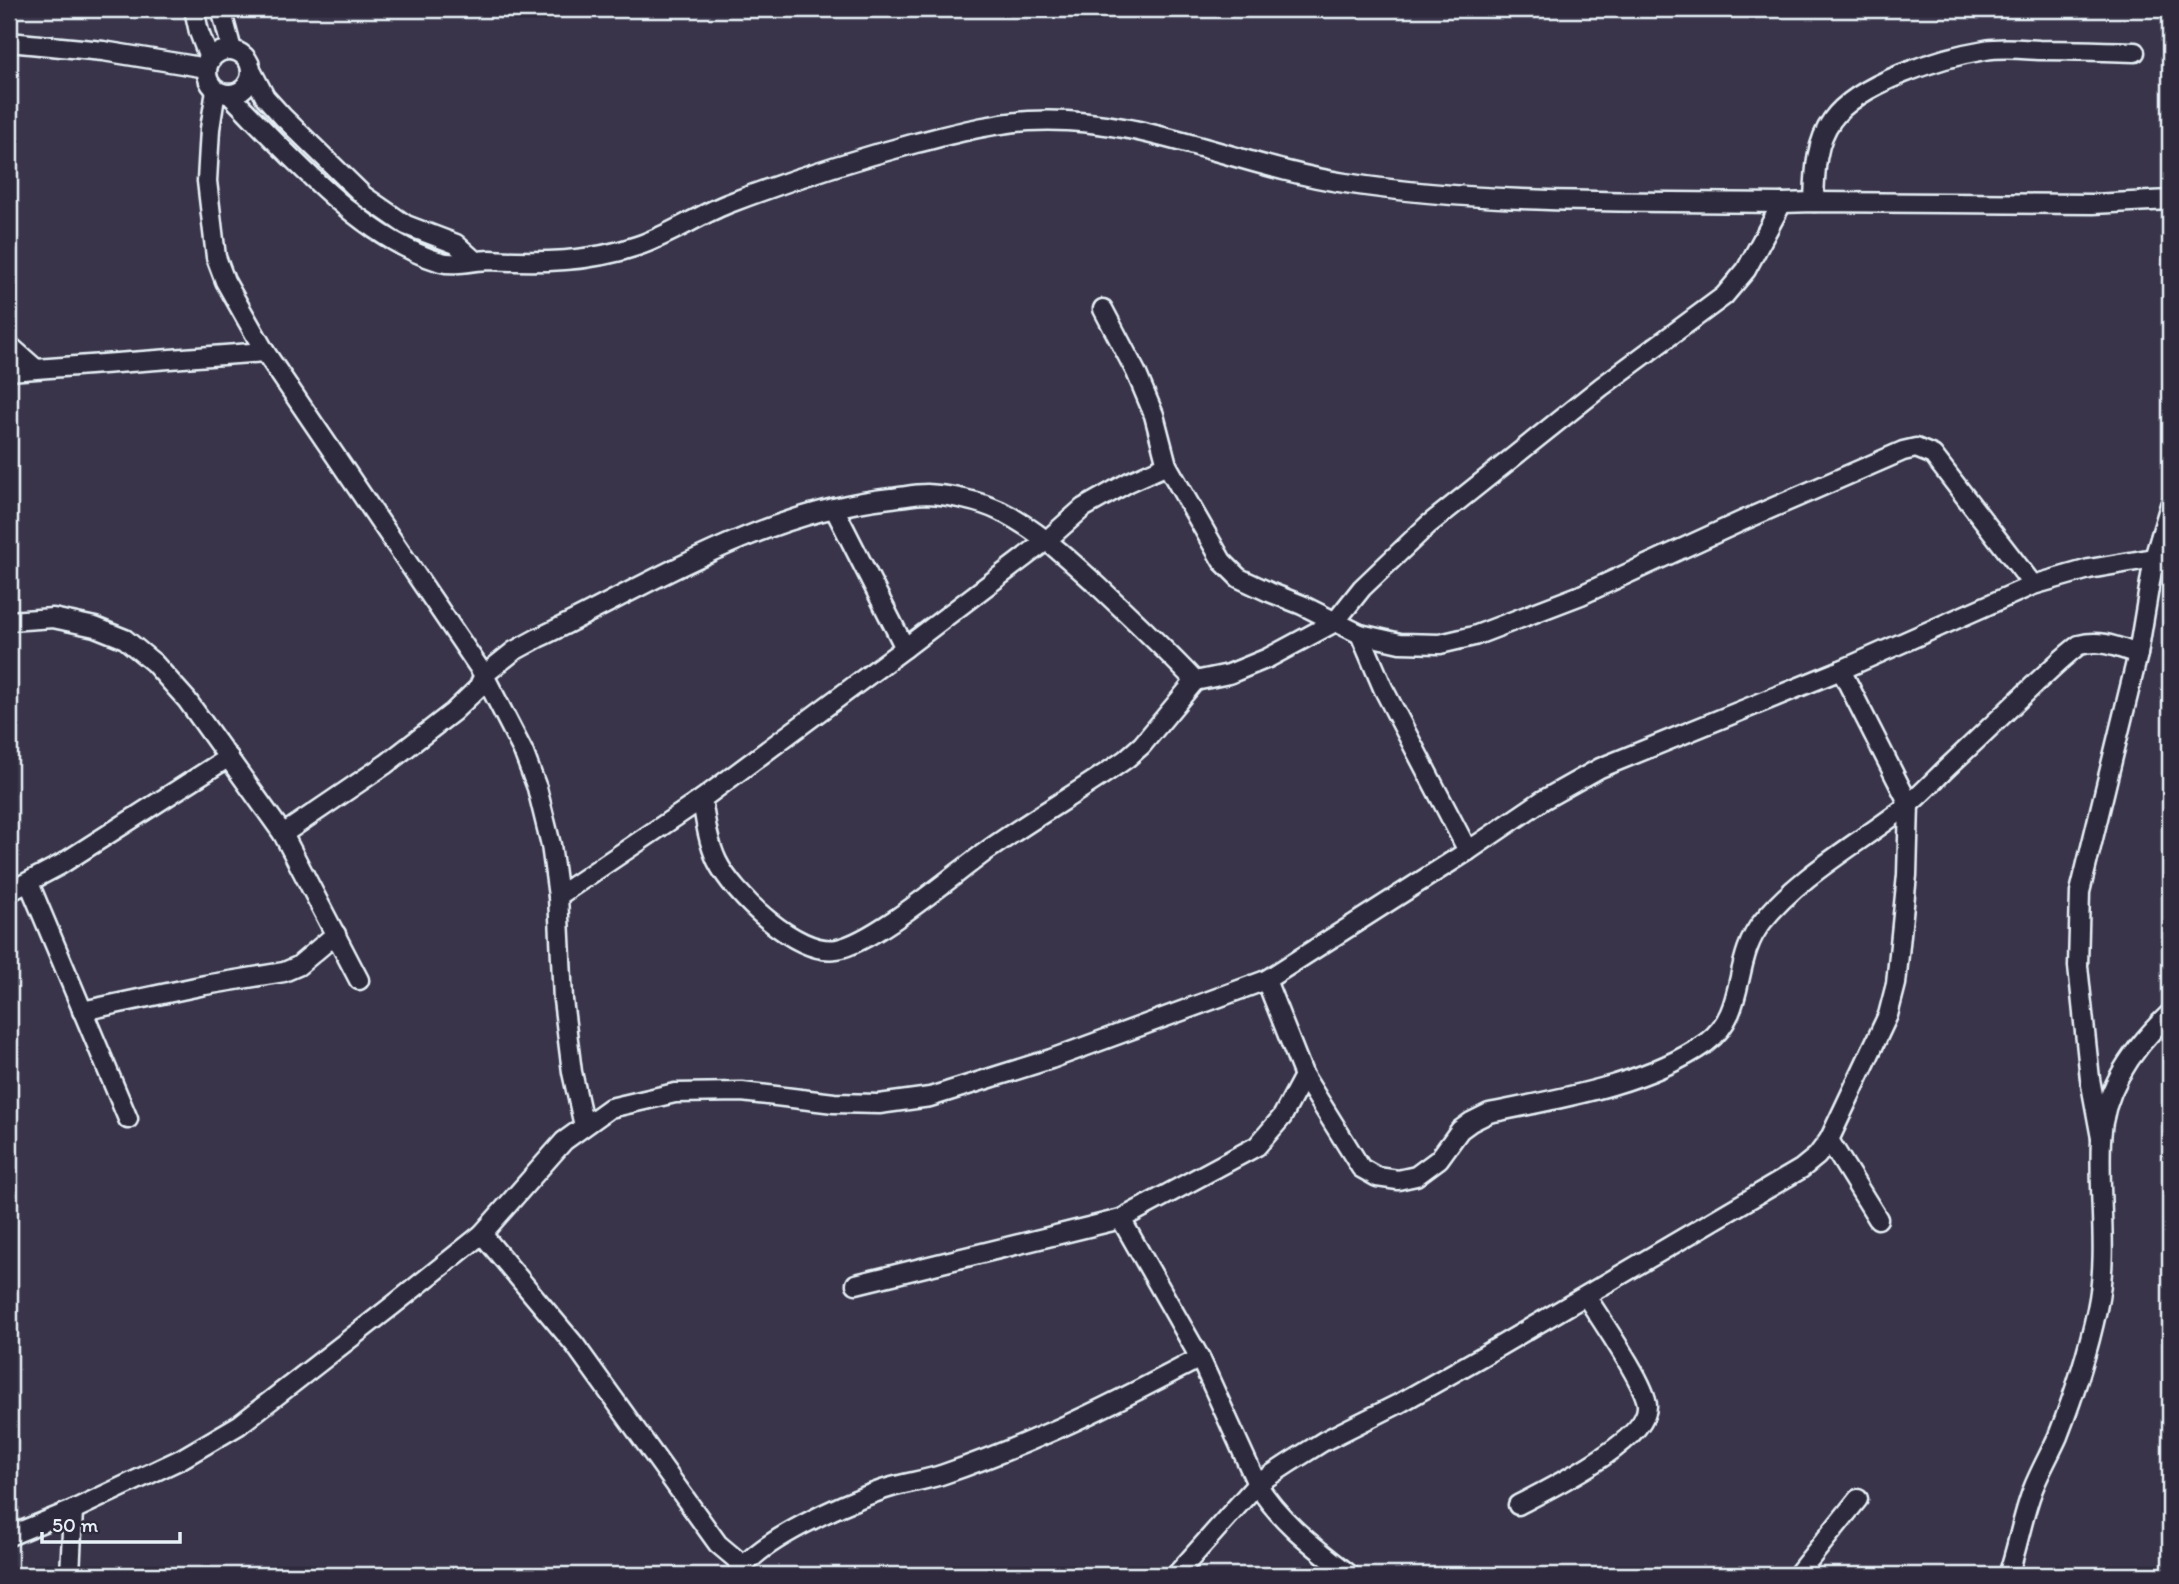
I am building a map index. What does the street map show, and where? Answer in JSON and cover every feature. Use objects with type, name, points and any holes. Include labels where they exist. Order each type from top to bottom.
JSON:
[{"type":"street","points":[[194,9],[209,65],[207,76],[358,217],[403,245],[445,264],[474,260],[573,260],[639,246],[725,205],[846,162],[958,132],[1028,121],[1093,122],[1132,129],[1343,183],[1478,198],[1782,204],[2093,204],[2170,200]]},
{"type":"street","points":[[221,9],[232,50]]},
{"type":"street","points":[[9,42],[209,65]]},
{"type":"street","points":[[209,65],[219,52],[232,50],[245,57],[265,97],[364,196],[406,225],[456,244],[474,260]]},
{"type":"street","points":[[1814,202],[1816,165],[1821,143],[1831,121],[1845,104],[1890,79],[1923,66],[1987,50],[2135,52]]},
{"type":"street","points":[[223,92],[243,89],[248,83],[251,69]]},
{"type":"street","points":[[223,92],[209,139],[207,181],[216,257],[225,281],[265,352],[484,675],[523,751],[537,788],[551,845],[558,897],[563,1000],[572,1072],[584,1126]]},
{"type":"street","points":[[702,799],[708,835],[717,861],[734,887],[756,909],[785,933],[810,945],[835,950],[858,942],[987,850],[1126,758],[1142,745],[1195,681],[1229,674],[1268,658],[1335,622],[1362,588],[1428,525],[1601,387],[1724,296],[1746,270],[1782,204]]},
{"type":"street","points":[[1102,309],[1141,382],[1154,415],[1167,465],[1222,561],[1240,578],[1360,634],[1400,643],[1440,644],[1474,636],[1581,595],[1742,521],[1903,451],[1916,448],[1933,455],[2033,585]]},
{"type":"street","points":[[9,345],[36,368]]},
{"type":"street","points":[[9,371],[265,352]]},
{"type":"street","points":[[558,897],[702,799],[1047,540],[1083,508],[1129,482],[1167,465]]},
{"type":"street","points":[[283,834],[386,764],[453,712],[478,688],[484,675],[514,651],[730,542],[783,522],[871,500],[928,495],[975,503],[999,511],[1047,540],[1162,646],[1195,681]]},
{"type":"street","points":[[2008,1575],[2026,1507],[2058,1436],[2079,1377],[2098,1308],[2104,1222],[2101,1138],[2090,1079],[2078,966],[2080,892],[2138,654],[2154,558],[2170,505]]},
{"type":"street","points":[[834,508],[905,648]]},
{"type":"street","points":[[9,1536],[181,1460],[239,1425],[482,1234],[564,1141],[610,1108],[675,1093],[742,1092],[834,1103],[879,1104],[930,1097],[1051,1059],[1266,980],[1468,852],[1543,800],[1600,768],[1841,670],[2033,585],[2089,569],[2154,558],[2170,568]]},
{"type":"street","points":[[9,621],[53,618],[95,627],[125,639],[154,663],[187,701],[283,834],[359,980]]},
{"type":"street","points":[[1360,634],[1383,688],[1468,852]]},
{"type":"street","points":[[1266,980],[1304,1076],[1361,1168],[1377,1177],[1398,1180],[1416,1175],[1439,1159],[1460,1130],[1489,1113],[1609,1086],[1659,1068],[1705,1043],[1725,1025],[1737,995],[1743,955],[1763,921],[1794,890],[1909,804],[2079,645],[2103,642],[2138,654]]},
{"type":"street","points":[[1177,1575],[1257,1484],[1324,1441],[1400,1403],[1801,1169],[1817,1156],[1829,1140],[1888,1015],[1896,984],[1907,875],[1909,804],[1841,670]]},
{"type":"street","points":[[9,892],[29,883],[229,757]]},
{"type":"street","points":[[29,883],[128,1119]]},
{"type":"street","points":[[82,1011],[205,985],[284,972],[298,966],[336,934]]},
{"type":"street","points":[[2101,1138],[2109,1101],[2127,1063],[2145,1037],[2170,1013]]},
{"type":"street","points":[[856,1284],[1121,1219],[1257,1146],[1282,1117],[1304,1076]]},
{"type":"street","points":[[1829,1140],[1878,1219]]},
{"type":"street","points":[[1121,1219],[1200,1357],[1267,1501],[1280,1516],[1350,1575]]},
{"type":"street","points":[[482,1234],[575,1345],[718,1544],[740,1570],[757,1553],[821,1515],[883,1490],[942,1475],[1049,1433],[1200,1357]]},
{"type":"street","points":[[1518,1505],[1615,1449],[1638,1427],[1644,1416],[1647,1405],[1642,1391],[1586,1296]]},
{"type":"street","points":[[1797,1575],[1858,1499]]},
{"type":"street","points":[[71,1575],[73,1510]]}]
